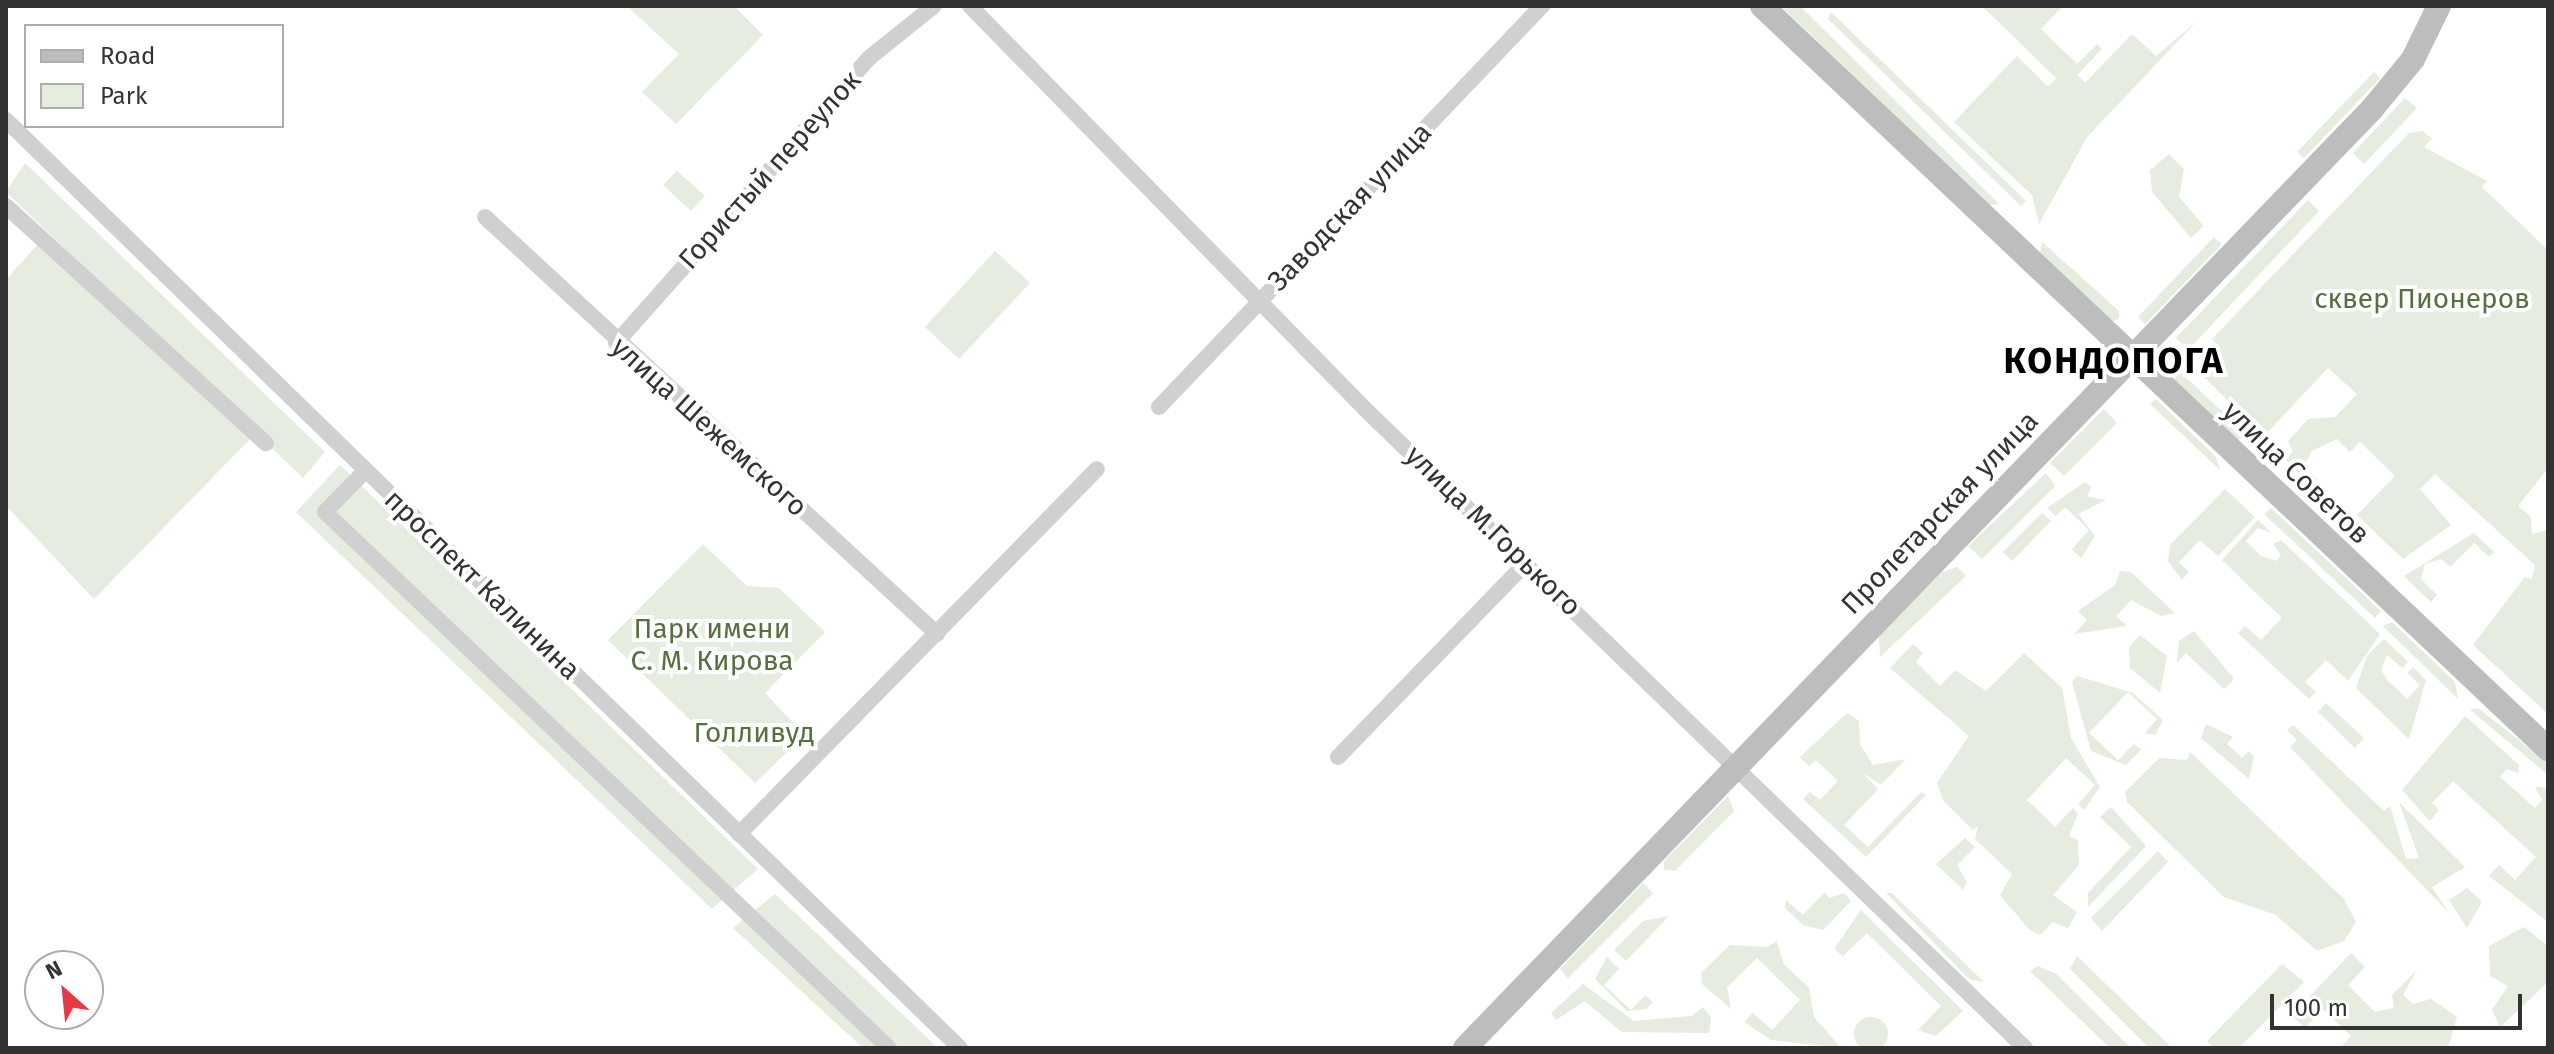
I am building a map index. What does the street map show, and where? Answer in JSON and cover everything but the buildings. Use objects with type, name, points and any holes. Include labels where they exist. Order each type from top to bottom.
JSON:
[{"type":"street","name":"Гористый переулок","points":[[616,343],[870,57],[934,6]]},
{"type":"street","name":"улица М.Горького","points":[[970,6],[1526,563],[2025,1048]]},
{"type":"street","name":"Заводская улица","points":[[1159,407],[1542,6]]},
{"type":"street","name":"улица Советов","points":[[1762,6],[2548,749]]},
{"type":"street","name":"Пролетарская улица","points":[[1465,1048],[2395,83],[2439,6]]},
{"type":"street","name":"проспект Калинина","points":[[6,120],[960,1048]]},
{"type":"street","points":[[6,206],[266,443]]},
{"type":"street","name":"улица Шежемского","points":[[485,217],[616,343],[937,634]]},
{"type":"street","points":[[739,834],[1097,469]]},
{"type":"street","points":[[365,471],[325,512],[889,1048]]},
{"type":"street","points":[[1338,757],[1526,563]]},
{"type":"green space","points":[[627,6],[734,6],[763,35],[676,124],[642,92],[679,54]]},
{"type":"green space","points":[[1781,6],[1800,6],[1999,204],[1989,205]]},
{"type":"green space","points":[[1982,6],[2063,6],[2041,29],[2077,64],[2097,44],[2102,49],[2077,75],[2085,83],[2132,34],[2156,56],[2197,21],[2087,137],[2039,224],[2032,195],[1954,122],[2017,56],[2048,87],[2056,78]]},
{"type":"green space","points":[[1831,12],[2026,201],[2021,206],[1828,19]]},
{"type":"green space","points":[[2374,72],[2380,78],[2304,158],[2297,152]]},
{"type":"green space","points":[[2405,98],[2417,108],[2364,164],[2353,153]]},
{"type":"green space","name":"сквер Пионеров","points":[[2423,131],[2432,139],[2424,147],[2487,181],[2482,187],[2548,250],[2548,468],[2518,506],[2531,517],[2532,534],[2548,530],[2548,714],[2473,645],[2525,577],[2532,579],[2535,565],[2435,474],[2420,489],[2451,525],[2403,559],[2357,515],[2395,476],[2360,442],[2350,452],[2337,439],[2312,451],[2304,466],[2318,480],[2307,482],[2286,460],[2293,451],[2288,441],[2308,419],[2335,417],[2357,394],[2328,368],[2264,436],[2202,375],[2217,344],[2212,339],[2409,133]]},
{"type":"green space","points":[[2169,154],[2184,169],[2179,197],[2204,226],[2191,238],[2152,192],[2150,170]]},
{"type":"green space","points":[[25,163],[325,452],[303,478],[6,192]]},
{"type":"green space","points":[[677,171],[705,196],[691,211],[663,185]]},
{"type":"green space","points":[[2308,200],[2319,211],[2188,350],[2176,338]]},
{"type":"green space","points":[[44,237],[250,439],[94,599],[6,506],[6,280]]},
{"type":"green space","points":[[2214,237],[2222,244],[2145,324],[2138,317]]},
{"type":"green space","points":[[2042,242],[2119,311],[2119,318],[2113,322],[2040,253]]},
{"type":"green space","points":[[995,251],[1030,283],[959,359],[925,327]]},
{"type":"green space","points":[[2180,372],[2245,433],[2237,442],[2173,380]]},
{"type":"green space","points":[[2156,399],[2216,457],[2220,470],[2150,404]]},
{"type":"green space","points":[[2104,409],[2117,423],[2064,476],[2050,463]]},
{"type":"green space","points":[[340,465],[758,869],[712,909],[296,512]]},
{"type":"green space","points":[[2046,473],[2055,486],[1982,559],[1968,546]]},
{"type":"green space","points":[[2085,482],[2091,487],[2087,496],[2106,500],[2078,514],[2095,536],[2081,558],[2072,549],[2089,530],[2065,507],[2056,516],[2047,508]]},
{"type":"green space","points":[[2225,489],[2255,517],[2218,556],[2200,540],[2179,562],[2189,572],[2182,580],[2168,561],[2170,545]]},
{"type":"green space","points":[[2271,508],[2381,611],[2375,618],[2264,514]]},
{"type":"green space","points":[[2042,513],[2051,521],[2012,561],[2003,552]]},
{"type":"green space","points":[[2258,520],[2272,533],[2258,528],[2246,541],[2261,556],[2276,561],[2281,555],[2273,544],[2281,540],[2380,634],[2348,681],[2326,660],[2305,682],[2316,692],[2309,699],[2238,633],[2245,626],[2261,640],[2282,618],[2222,560]]},
{"type":"green space","points":[[2474,533],[2494,552],[2489,557],[2474,543],[2450,567],[2441,559],[2425,564],[2421,579],[2437,595],[2431,602],[2404,576]]},
{"type":"green space","name":"Парк имени С. М. Кирова","points":[[703,544],[747,586],[779,588],[825,632],[765,693],[805,735],[755,783],[608,640]]},
{"type":"green space","points":[[1957,567],[1966,576],[1880,657],[1879,635],[1942,572]]},
{"type":"green space","points":[[2120,571],[2131,572],[2175,613],[2161,616],[2131,600],[2116,616],[2127,626],[2074,634],[2087,620],[2078,611],[2115,585]]},
{"type":"green space","points":[[2392,622],[2455,682],[2458,699],[2383,626]]},
{"type":"green space","points":[[2194,631],[2234,679],[2224,689],[2186,653],[2177,662],[2179,641]]},
{"type":"green space","points":[[2140,635],[2167,656],[2160,693],[2130,668],[2129,647]]},
{"type":"green space","points":[[2384,639],[2408,662],[2402,668],[2387,655],[2381,670],[2389,682],[2407,699],[2420,685],[2407,673],[2413,667],[2426,680],[2409,739],[2356,688],[2367,656]]},
{"type":"green space","points":[[1913,644],[1923,653],[1916,662],[1940,686],[1955,670],[1986,691],[2024,653],[2062,688],[2071,738],[2100,787],[2084,810],[2078,804],[2095,785],[2066,758],[2027,800],[2055,827],[2073,808],[2078,814],[2069,836],[2078,840],[2079,865],[2053,895],[2077,912],[2068,928],[2053,922],[2040,935],[2029,929],[2000,895],[2012,874],[1975,839],[1978,826],[1973,830],[1943,800],[1937,783],[1969,736],[1890,668]]},
{"type":"green space","points":[[2077,676],[2133,693],[2163,720],[2155,735],[2145,733],[2157,719],[2128,692],[2089,733],[2118,760],[2134,744],[2141,750],[2126,765],[2091,751],[2072,682]]},
{"type":"green space","points":[[2326,703],[2364,738],[2355,748],[2318,712]]},
{"type":"green space","points":[[2478,708],[2548,763],[2548,775],[2470,710]]},
{"type":"green space","points":[[1847,713],[1859,721],[1860,744],[1873,765],[1906,759],[1881,785],[1863,773],[1878,789],[1844,825],[1868,847],[1921,792],[1926,795],[1866,857],[1803,799],[1810,792],[1820,800],[1838,781],[1816,760],[1809,766],[1800,757]]},
{"type":"green space","points":[[2465,716],[2519,765],[2518,773],[2507,769],[2500,777],[2535,808],[2542,800],[2535,787],[2548,788],[2548,922],[2489,876],[2499,865],[2515,880],[2536,857],[2453,781],[2432,803],[2439,810],[2430,821],[2402,790]]},
{"type":"green space","points":[[2206,724],[2233,737],[2227,744],[2242,758],[2249,751],[2254,757],[2249,779],[2201,738]]},
{"type":"green space","points":[[2293,725],[2384,811],[2390,806],[2406,859],[2419,858],[2399,802],[2465,867],[2432,887],[2449,913],[2290,747],[2297,740],[2287,730]]},
{"type":"green space","points":[[2190,752],[2344,899],[2356,922],[2344,941],[2317,951],[2276,915],[2224,897],[2127,802],[2125,792],[2159,758],[2187,760]]},
{"type":"green space","points":[[1728,796],[1734,811],[1675,871],[1664,870],[1664,861]]},
{"type":"green space","points":[[2111,807],[2146,846],[2088,907],[2088,893],[2131,847],[2100,817]]},
{"type":"green space","points":[[1965,838],[1975,847],[1957,865],[1967,882],[1963,890],[1936,864]]},
{"type":"green space","points":[[2158,851],[2168,862],[2102,931],[2091,918]]},
{"type":"green space","points":[[1643,883],[1653,893],[1568,978],[1560,969]]},
{"type":"green space","points":[[2467,888],[2482,902],[2467,928],[2449,900]]},
{"type":"green space","points":[[1825,892],[1829,898],[1844,893],[1851,901],[1823,930],[1803,925],[1785,908],[1786,900],[1803,915]]},
{"type":"green space","points":[[1886,893],[1892,893],[1984,982],[1969,979]]},
{"type":"green space","points":[[775,894],[938,1048],[863,1048],[733,928]]},
{"type":"green space","points":[[1861,910],[1963,1011],[1936,1036],[1918,1030],[1941,1006],[1867,933],[1843,956],[1834,949]]},
{"type":"green space","points":[[1669,916],[1626,961],[1614,950],[1643,921]]},
{"type":"green space","points":[[2524,927],[2548,946],[2548,982],[2500,1027],[2492,1010],[2508,986],[2490,976],[2489,946]]},
{"type":"green space","points":[[1777,941],[1783,963],[1809,988],[1814,1017],[1841,1048],[1771,1040],[1744,1022],[1753,1013],[1772,1030],[1800,1000],[1757,958],[1727,987],[1731,1009],[1702,984],[1701,973],[1730,945],[1767,947]]},
{"type":"green space","points":[[2351,953],[2365,967],[2348,985],[2375,1012],[2394,1008],[2392,995],[2417,970],[2403,995],[2413,1004],[2431,999],[2457,1017],[2448,1048],[2340,1048],[2351,1036],[2323,1009],[2305,1028],[2292,1015]]},
{"type":"green space","points":[[2077,956],[2172,1048],[2149,1048],[2070,969]]},
{"type":"green space","points":[[1607,957],[1619,969],[1604,985],[1631,1010],[1645,995],[1653,1002],[1646,1009],[1627,1011],[1595,979]]},
{"type":"green space","points":[[2282,964],[2304,982],[2239,1048],[2214,1048],[2207,1041]]},
{"type":"green space","points":[[2038,966],[2056,974],[2131,1048],[2110,1048],[2030,971]]},
{"type":"green space","points":[[1583,984],[1634,1021],[1692,1016],[1703,1007],[1711,1017],[1709,1033],[1622,1032],[1585,1001],[1556,1020],[1551,1013]]},
{"type":"green space","points":[[1871,1017],[1883,1022],[1888,1034],[1883,1046],[1871,1051],[1859,1046],[1854,1034],[1859,1022]]},
{"type":"district","name":"КОНДОПОГА","points":[[2114,362]]},
{"type":"park label","name":"Голливуд","points":[[754,733]]}]
